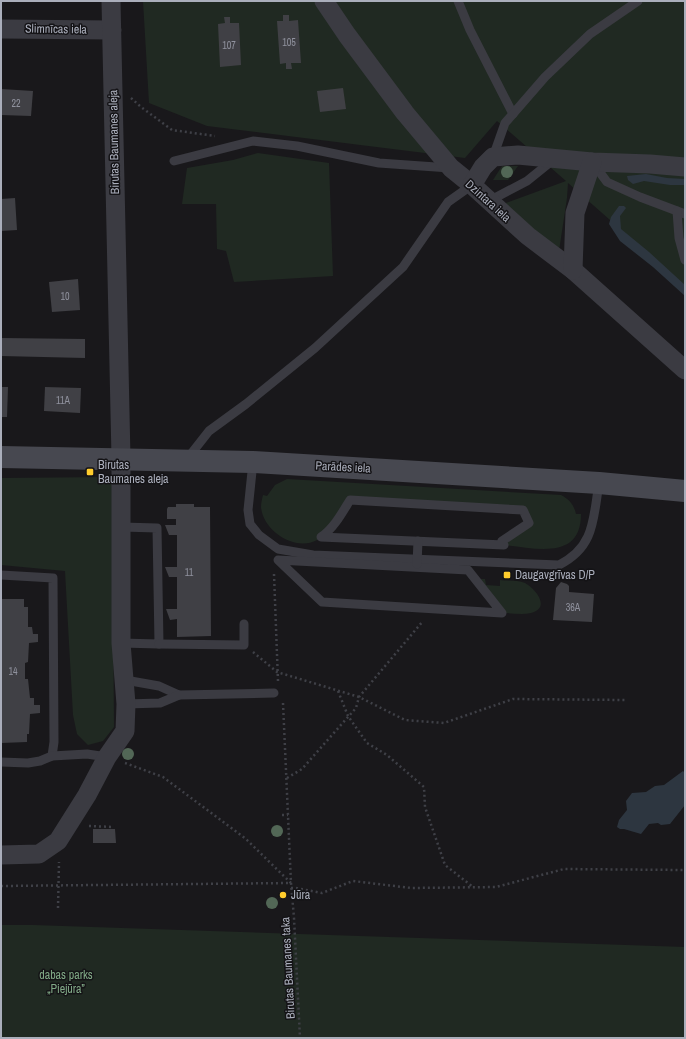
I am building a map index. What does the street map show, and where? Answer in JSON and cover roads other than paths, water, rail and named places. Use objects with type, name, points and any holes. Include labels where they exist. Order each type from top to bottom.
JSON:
[{"type":"street","name":"Birutas Baumanes aleja","points":[[1,855],[39,854],[58,841],[87,795],[107,757],[125,730],[125,680],[121,643],[121,458],[112,30],[110,1]]},
{"type":"street","name":"Dzintara iela","points":[[324,1],[347,35],[405,113],[451,168],[528,236],[573,270],[685,370]]},
{"type":"street","name":"Slimnīcas iela","points":[[1,29],[112,30]]},
{"type":"street","points":[[472,185],[483,167],[493,157],[518,155],[592,162],[685,167]]},
{"type":"street","points":[[573,270],[576,212],[592,162]]},
{"type":"street","name":"Parādes iela","points":[[1,457],[121,458],[253,462],[599,483],[685,491]]},
{"type":"lane","points":[[458,1],[470,30],[513,114]]},
{"type":"lane","points":[[493,157],[505,123],[545,77],[590,34],[634,2]]},
{"type":"lane","points":[[174,161],[253,141],[297,146],[379,163],[451,168]]},
{"type":"lane","points":[[489,201],[527,181],[555,158]]},
{"type":"lane","points":[[592,162],[607,182],[681,213],[679,238],[685,260]]},
{"type":"lane","points":[[186,460],[209,431],[246,404],[315,348],[403,267],[448,202],[472,185]]},
{"type":"lane","points":[[253,462],[248,510],[250,524],[259,535],[278,549],[313,555],[417,563],[468,570],[502,612],[322,602],[278,560],[417,563],[559,566],[571,559],[581,549],[588,537],[592,527],[599,483]]},
{"type":"lane","points":[[350,500],[523,510],[529,523],[502,541],[504,545],[418,541],[321,537],[326,534],[335,523],[350,500]]},
{"type":"lane","points":[[122,527],[157,528],[159,644]]},
{"type":"lane","points":[[417,563],[418,541]]},
{"type":"lane","points":[[1,575],[52,578],[54,742],[52,756]]},
{"type":"lane","points":[[121,643],[244,645],[244,624]]},
{"type":"lane","points":[[125,680],[159,686],[180,695]]},
{"type":"lane","points":[[126,704],[160,702],[180,695],[274,693]]},
{"type":"lane","points":[[1,762],[28,763],[40,761],[52,756],[87,754],[107,757]]},
{"type":"place","name":"Birutas Baumanes aleja","points":[[90,472]]},
{"type":"place","name":"Daugavgrīvas D/P","points":[[507,575]]},
{"type":"place","name":"Jūra","points":[[283,895]]},
{"type":"park label","name":"dabas parks „Piejūra”","points":[[66,982]]}]
